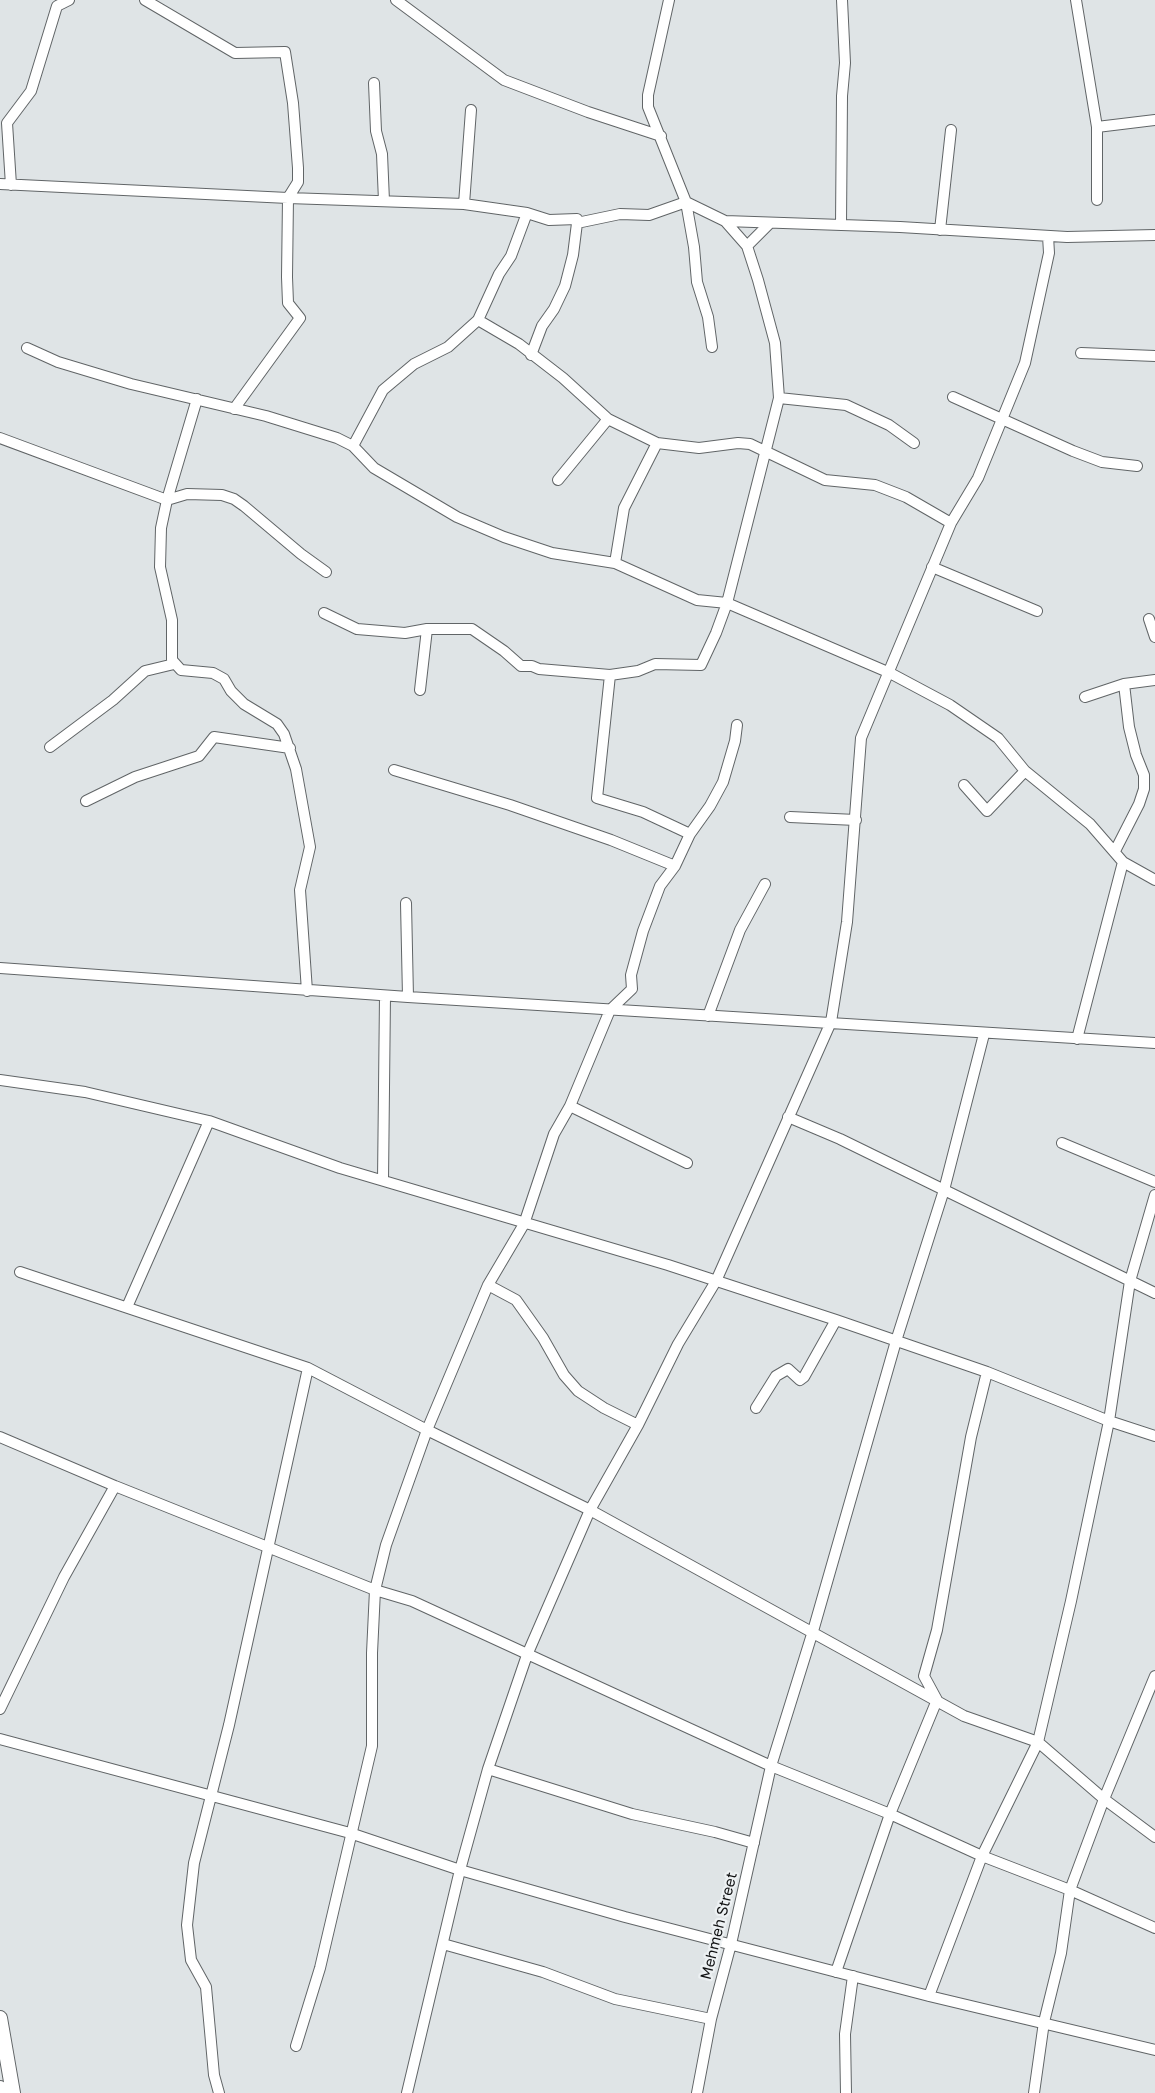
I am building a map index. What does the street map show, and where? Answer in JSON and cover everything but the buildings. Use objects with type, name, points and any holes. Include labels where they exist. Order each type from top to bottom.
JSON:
[{"type":"street","points":[[69,0],[57,6],[31,91],[7,123],[5,184],[288,198],[464,204],[527,213],[549,220],[577,219],[573,255],[565,286],[542,326],[531,355]]},
{"type":"street","points":[[144,0],[235,53],[285,52],[293,103],[298,168],[298,182],[288,198],[288,303],[300,318],[234,409]]},
{"type":"street","points":[[396,0],[504,80],[588,112],[661,136]]},
{"type":"street","points":[[669,0],[648,95],[648,107],[686,202],[694,247],[697,282],[708,317],[712,347]]},
{"type":"street","points":[[841,224],[842,96],[845,63],[842,0]]},
{"type":"street","points":[[1076,0],[1097,127],[1097,200]]},
{"type":"street","points":[[374,83],[376,131],[382,154],[384,200]]},
{"type":"street","points":[[464,204],[471,110]]},
{"type":"street","points":[[1097,127],[1155,120]]},
{"type":"street","points":[[940,230],[951,130]]},
{"type":"street","points":[[577,223],[620,214],[649,215],[686,202],[725,221],[769,224],[841,224],[1067,237],[1155,235]]},
{"type":"street","points":[[353,446],[383,390],[414,364],[448,346],[478,320],[499,274],[512,256],[527,213]]},
{"type":"street","points":[[324,613],[357,629],[405,633],[427,629],[472,629],[504,651],[521,666],[610,675],[638,671],[655,664],[701,665],[716,633],[726,603],[767,454],[772,423],[779,398],[775,343],[747,246],[725,221]]},
{"type":"street","points":[[747,246],[769,224]]},
{"type":"street","points":[[407,2093],[460,1870],[488,1769],[527,1655],[590,1510],[638,1424],[678,1344],[716,1281],[831,1022],[847,922],[861,738],[890,673],[951,523],[978,478],[1024,363],[1049,253],[1048,236]]},
{"type":"street","points":[[1049,253],[1067,237]]},
{"type":"street","points":[[478,320],[519,344],[563,378],[608,419],[657,443],[699,448],[738,443],[750,444],[767,454],[825,480],[875,485],[906,497],[951,523]]},
{"type":"street","points":[[27,348],[68,365],[131,384],[197,399],[337,438],[353,446],[374,468],[457,517],[504,537],[552,553],[616,563],[697,600],[726,603],[890,673],[950,704],[998,738],[1025,772],[1090,824],[1115,851],[1122,862],[1155,880]]},
{"type":"street","points":[[1080,353],[1155,356]]},
{"type":"street","points":[[953,397],[1073,451],[1102,462],[1137,466]]},
{"type":"street","points":[[779,398],[846,405],[888,425],[914,443]]},
{"type":"street","points":[[197,399],[167,500],[161,528],[160,567],[172,620],[172,660],[181,670],[214,673],[224,679],[231,691],[244,704],[277,724],[290,748],[310,847],[300,890],[307,991]]},
{"type":"street","points":[[558,480],[608,419]]},
{"type":"street","points":[[0,438],[167,500],[187,494],[222,495],[244,506],[300,554],[326,572]]},
{"type":"street","points":[[616,563],[624,508],[657,443]]},
{"type":"street","points":[[932,567],[1037,611]]},
{"type":"street","points":[[1149,619],[1155,637]]},
{"type":"street","points":[[420,690],[427,629]]},
{"type":"street","points":[[50,747],[113,700],[145,670],[174,664]]},
{"type":"street","points":[[610,675],[596,798],[643,812],[690,834]]},
{"type":"street","points":[[1084,696],[1124,684],[1155,680]]},
{"type":"street","points":[[1115,851],[1139,804],[1144,789],[1144,775],[1136,755],[1129,727],[1124,684]]},
{"type":"street","points":[[296,2046],[320,1968],[350,1833],[364,1785],[372,1746],[372,1653],[375,1590],[386,1545],[427,1430],[488,1285],[524,1224],[554,1134],[570,1106],[610,1010],[632,989],[631,975],[643,931],[660,886],[676,866],[690,834],[710,806],[723,782],[735,741],[736,725]]},
{"type":"street","points":[[86,801],[135,777],[199,756],[214,737],[290,748]]},
{"type":"street","points":[[394,770],[519,808],[611,840],[676,866]]},
{"type":"street","points":[[964,785],[987,811],[1025,772]]},
{"type":"street","points":[[790,817],[856,820]]},
{"type":"street","points":[[1077,1039],[1122,862]]},
{"type":"street","points":[[708,1016],[740,930],[765,884]]},
{"type":"street","points":[[406,903],[408,997]]},
{"type":"street","points":[[0,968],[307,991],[1155,1043]]},
{"type":"street","points":[[383,1180],[385,996]]},
{"type":"street","name":"Mehmeh Street","points":[[697,2093],[711,2019],[731,1944],[771,1766],[813,1631],[896,1341],[944,1190],[984,1034]]},
{"type":"street","points":[[0,1080],[85,1092],[209,1121],[289,1151],[716,1281],[836,1320],[987,1372],[1109,1421],[1155,1436]]},
{"type":"street","points":[[570,1106],[687,1163]]},
{"type":"street","points":[[788,1117],[840,1138],[1155,1293]]},
{"type":"street","points":[[127,1307],[209,1121]]},
{"type":"street","points":[[1062,1143],[1155,1182]]},
{"type":"street","points":[[929,1996],[982,1856],[1038,1742],[1071,1602],[1109,1421],[1130,1281],[1155,1195]]},
{"type":"street","points":[[20,1272],[308,1368],[427,1430],[590,1510],[813,1631],[964,1716],[1038,1742],[1104,1799],[1155,1837]]},
{"type":"street","points":[[488,1285],[516,1300],[543,1338],[564,1375],[578,1391],[604,1408],[638,1424]]},
{"type":"street","points":[[756,1408],[776,1376],[788,1369],[800,1380],[804,1378],[836,1320]]},
{"type":"street","points":[[219,2093],[214,2075],[206,1987],[191,1960],[187,1925],[194,1863],[212,1794],[308,1368]]},
{"type":"street","points":[[937,1700],[924,1676],[937,1630],[971,1437],[987,1372]]},
{"type":"street","points":[[0,1437],[115,1486],[375,1590],[412,1601],[771,1766],[890,1814],[982,1856],[1070,1890],[1155,1928]]},
{"type":"street","points":[[0,1709],[64,1577],[115,1486]]},
{"type":"street","points":[[1034,2093],[1044,2022],[1060,1953],[1070,1890],[1104,1799],[1155,1676]]},
{"type":"street","points":[[836,1972],[890,1814],[937,1700]]},
{"type":"street","points":[[0,1739],[212,1794],[350,1833],[460,1870],[625,1917],[929,1996],[1155,2050]]},
{"type":"street","points":[[488,1769],[632,1814],[716,1832],[754,1844]]},
{"type":"street","points":[[443,1944],[543,1972],[615,2000],[711,2019]]},
{"type":"street","points":[[846,2093],[845,2034],[853,1976]]},
{"type":"street","points":[[0,2018],[13,2093]]},
{"type":"street","points":[[0,2088],[1,2093]]}]
